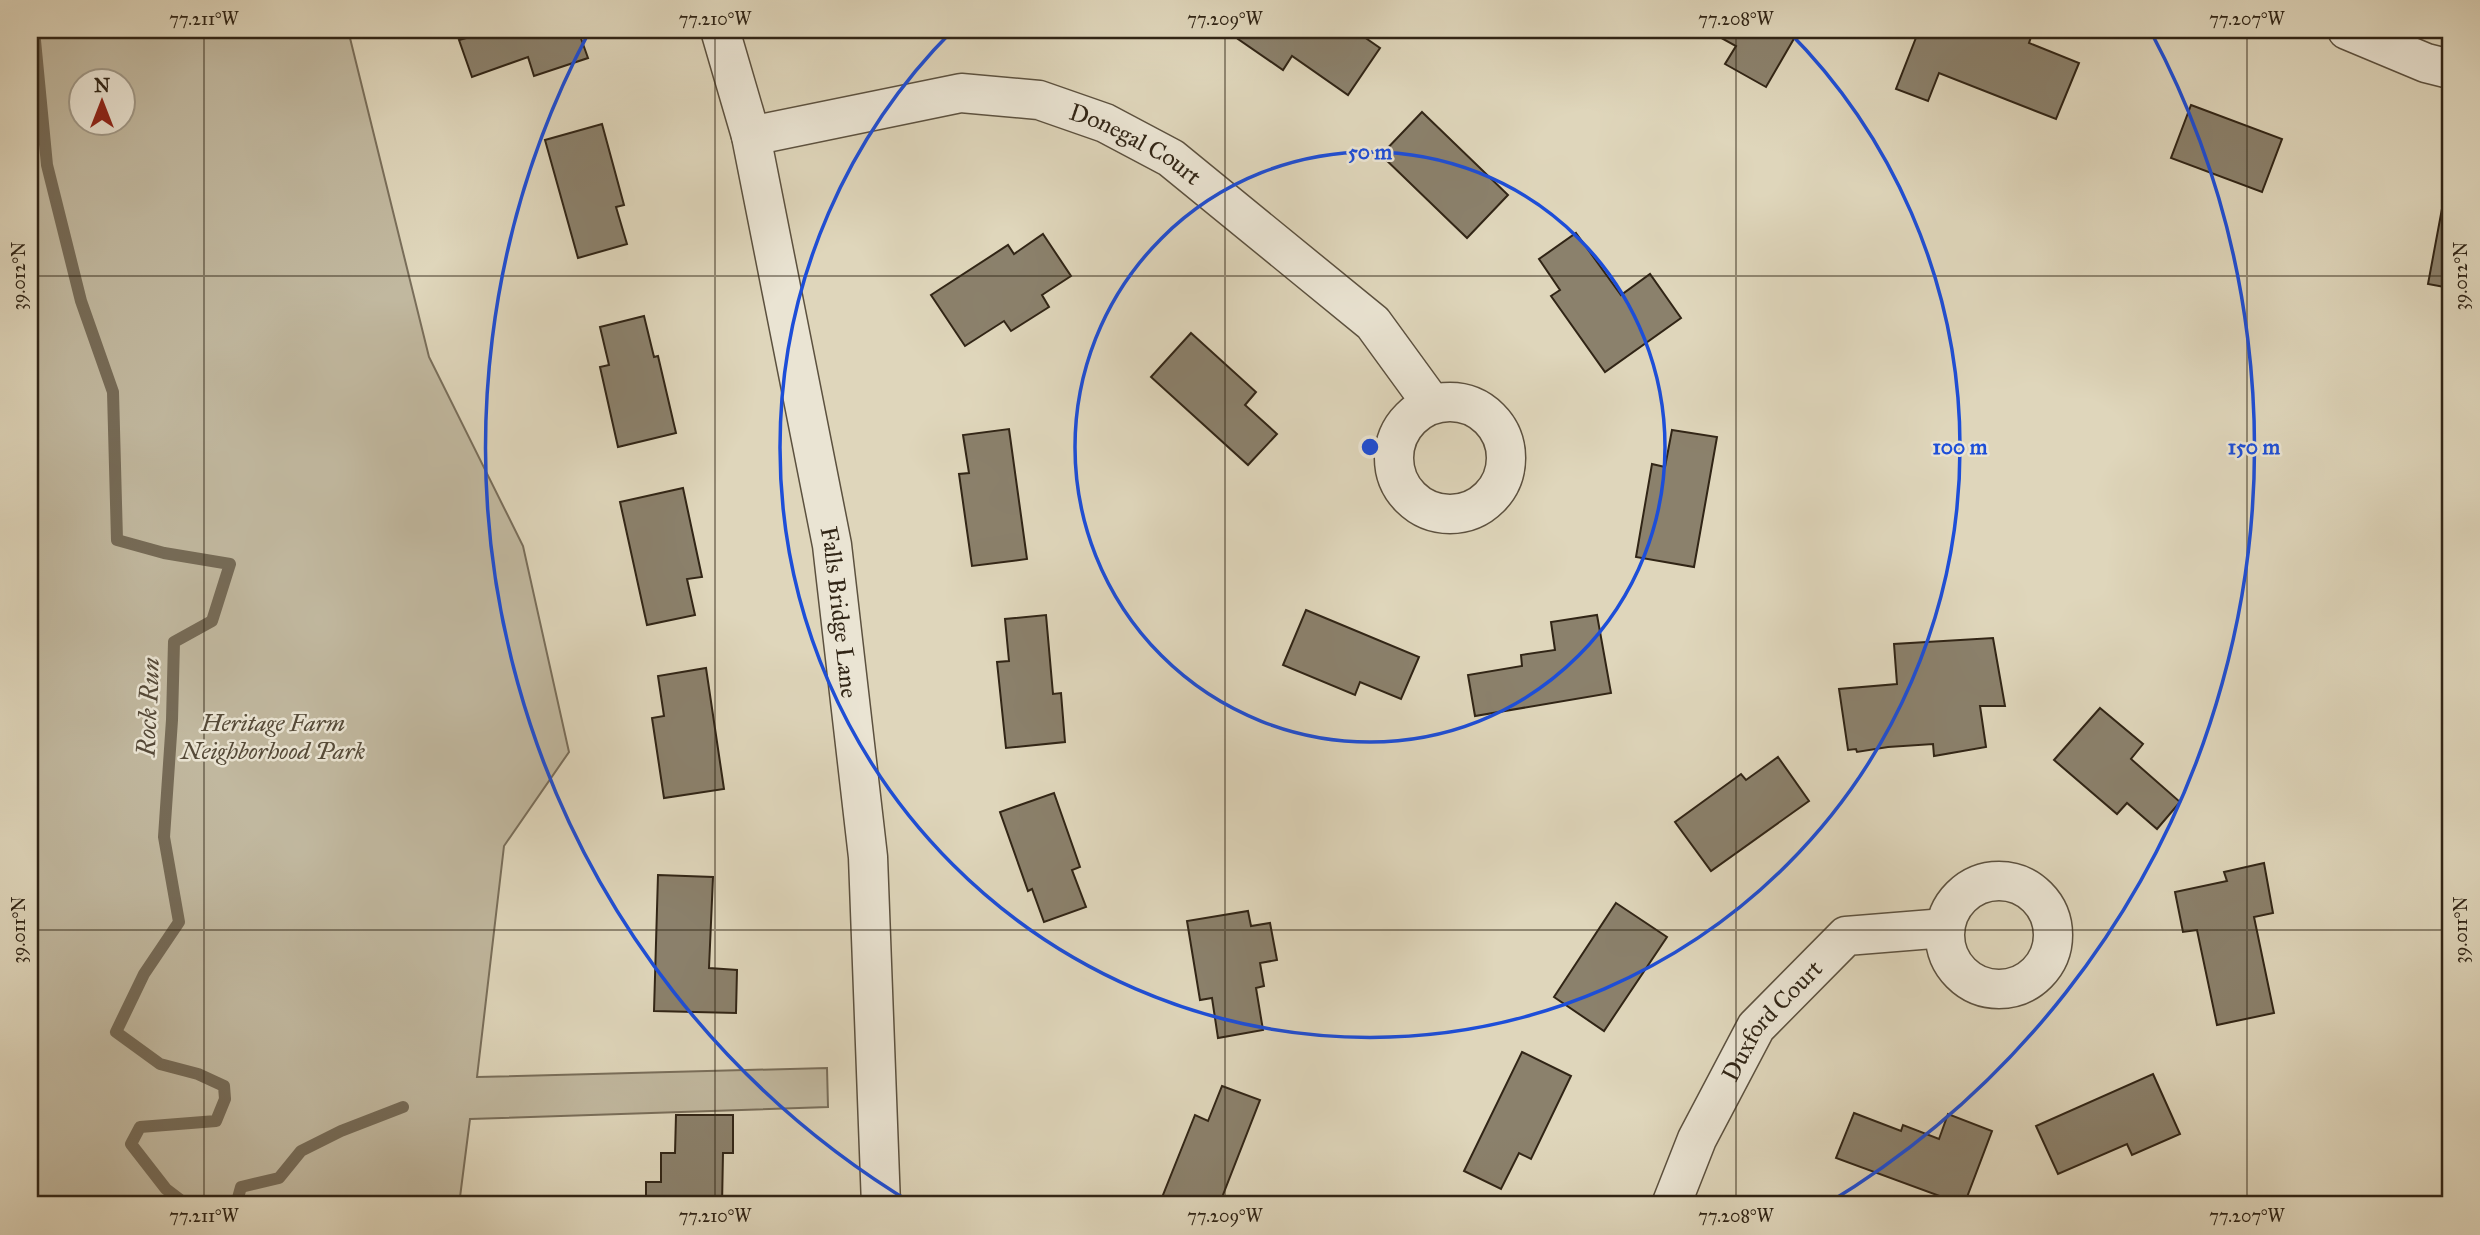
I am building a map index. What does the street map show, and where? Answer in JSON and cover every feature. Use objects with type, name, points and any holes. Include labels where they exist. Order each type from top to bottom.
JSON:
[{"type":"street","name":"Falls Bridge Lane","points":[[720,30],[751,136],[832,545],[867,857],[881,1205]]},
{"type":"street","points":[[2347,30],[2426,63],[2450,69]]},
{"type":"street","name":"Donegal Court","points":[[751,136],[961,93],[1039,100],[1105,123],[1171,158],[1373,323],[1432,404]]},
{"type":"street","name":"Duxford Court","points":[[1671,1205],[1697,1139],[1756,1027],[1837,945],[1846,936],[1945,928]]},
{"type":"green space","name":"Heritage Farm Neighborhood Park","points":[[30,30],[348,30],[429,357],[523,546],[569,752],[504,846],[477,1077],[827,1068],[828,1107],[470,1119],[459,1205],[30,1205]]},
{"type":"building","points":[[496,30],[578,30],[588,58],[534,76],[528,57],[472,77],[459,40]]},
{"type":"building","points":[[1245,30],[1354,30],[1380,48],[1348,95],[1292,56],[1283,70],[1238,39]]},
{"type":"building","points":[[1707,30],[1799,30],[1766,87],[1725,64],[1736,46]]},
{"type":"building","points":[[1919,30],[2021,30],[2032,34],[2029,43],[2079,63],[2056,119],[1939,73],[1928,101],[1896,89]]},
{"type":"building","points":[[2191,105],[2282,139],[2262,192],[2171,158]]},
{"type":"building","points":[[1422,112],[1508,195],[1467,238],[1381,155]]},
{"type":"building","points":[[602,124],[624,205],[616,207],[627,244],[578,258],[545,140]]},
{"type":"building","points":[[2444,198],[2450,199],[2450,288],[2428,284]]},
{"type":"building","points":[[1576,233],[1621,295],[1650,274],[1681,318],[1605,372],[1551,296],[1560,290],[1539,259]]},
{"type":"building","points":[[1043,234],[1071,276],[1042,295],[1049,307],[1011,331],[1004,321],[965,346],[931,295],[1008,245],[1014,254]]},
{"type":"building","points":[[644,316],[654,357],[658,356],[676,433],[618,447],[600,367],[609,365],[600,327]]},
{"type":"building","points":[[1191,333],[1256,392],[1245,405],[1277,434],[1248,465],[1151,377]]},
{"type":"building","points":[[1009,429],[1027,559],[972,566],[959,474],[969,473],[963,435]]},
{"type":"building","points":[[1672,430],[1717,437],[1694,567],[1636,557],[1652,464],[1665,467]]},
{"type":"building","points":[[683,488],[702,577],[687,579],[695,615],[647,625],[620,502]]},
{"type":"building","points":[[1306,610],[1419,657],[1401,699],[1360,682],[1355,695],[1283,665]]},
{"type":"building","points":[[1046,615],[1053,694],[1061,693],[1065,742],[1006,748],[997,662],[1009,661],[1005,619]]},
{"type":"building","points":[[1597,615],[1611,693],[1475,716],[1468,675],[1522,666],[1521,655],[1555,650],[1551,622]]},
{"type":"building","points":[[1993,638],[2005,706],[1980,706],[1986,747],[1934,756],[1933,744],[1857,752],[1856,749],[1848,750],[1839,689],[1897,684],[1894,644]]},
{"type":"building","points":[[706,668],[724,789],[664,798],[652,718],[664,716],[658,676]]},
{"type":"building","points":[[2100,708],[2143,744],[2131,759],[2180,802],[2157,829],[2127,803],[2117,814],[2054,760]]},
{"type":"building","points":[[1778,757],[1809,801],[1711,871],[1675,822],[1741,774],[1746,780]]},
{"type":"building","points":[[1054,793],[1080,867],[1072,870],[1086,907],[1044,922],[1032,889],[1028,891],[1000,812]]},
{"type":"building","points":[[2264,863],[2273,913],[2254,917],[2274,1013],[2217,1025],[2197,930],[2183,932],[2175,892],[2227,881],[2224,872]]},
{"type":"building","points":[[658,875],[713,877],[709,968],[737,970],[736,1013],[654,1011]]},
{"type":"building","points":[[1616,903],[1667,937],[1604,1031],[1554,997]]},
{"type":"building","points":[[1248,911],[1251,926],[1270,923],[1277,960],[1260,963],[1264,986],[1256,988],[1263,1030],[1218,1038],[1212,998],[1200,1000],[1187,921]]},
{"type":"building","points":[[1522,1052],[1571,1076],[1531,1159],[1519,1153],[1501,1189],[1464,1171]]},
{"type":"building","points":[[2153,1074],[2180,1134],[2132,1155],[2127,1144],[2058,1174],[2036,1126]]},
{"type":"building","points":[[1222,1086],[1260,1100],[1219,1205],[1159,1205],[1195,1115],[1208,1121]]},
{"type":"building","points":[[1854,1113],[1901,1131],[1903,1125],[1939,1139],[1948,1114],[1992,1131],[1964,1205],[1836,1158]]},
{"type":"building","points":[[676,1115],[733,1115],[733,1153],[723,1153],[722,1205],[646,1205],[646,1182],[661,1182],[661,1153],[675,1153]]},
{"type":"waterway","name":"Rock Run","points":[[34,30],[47,165],[81,301],[113,392],[117,540],[164,553],[230,564],[212,621],[174,642],[164,837],[179,922],[144,974],[116,1032],[160,1064],[198,1074],[224,1086],[225,1099],[216,1121],[140,1127],[131,1144],[166,1189],[187,1205]]},
{"type":"waterway","points":[[236,1205],[241,1187],[279,1178],[301,1151],[341,1131],[403,1107]]}]
